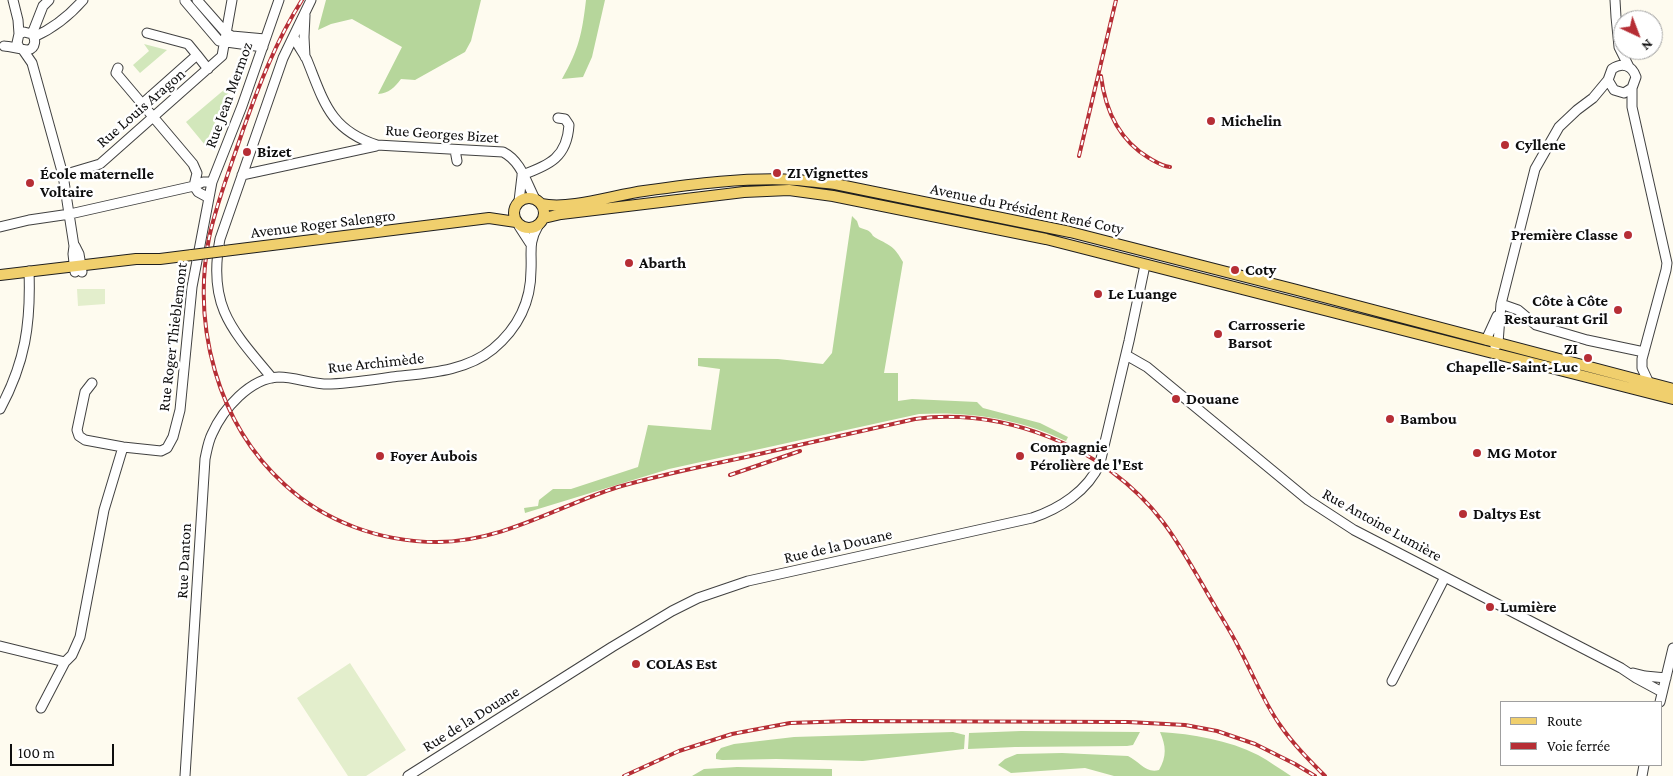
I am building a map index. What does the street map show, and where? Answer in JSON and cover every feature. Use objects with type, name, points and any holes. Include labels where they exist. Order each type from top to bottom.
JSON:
[{"type":"main road","name":"Avenue du Président René Coty","points":[[538,202],[552,206],[651,190],[725,182],[797,180],[835,184],[1070,232],[1648,381],[1672,389]]},
{"type":"main road","name":"Avenue du Président René Coty","points":[[541,222],[562,214],[744,192],[788,190],[833,196],[1046,240],[1673,399]]},
{"type":"main road","points":[[526,198],[538,202],[544,213],[541,222],[528,229],[518,224],[513,215],[516,205],[526,198]]},
{"type":"main road","name":"Avenue Roger Salengro","points":[[0,282],[29,275],[136,259],[160,259],[489,218],[516,205]]},
{"type":"main road","name":"Avenue Roger Salengro","points":[[489,218],[518,224]]},
{"type":"main road","points":[[1146,265],[1149,252]]},
{"type":"main road","name":"Avenue Roger Salengro","points":[[0,275],[29,275]]},
{"type":"street","points":[[13,0],[26,40],[63,175],[74,246],[77,249],[78,269]]},
{"type":"street","points":[[2,46],[26,40],[53,28],[65,19],[83,0]]},
{"type":"street","points":[[186,0],[184,1],[219,41],[225,43],[264,43]]},
{"type":"street","points":[[198,0],[226,33],[264,43]]},
{"type":"street","points":[[225,43],[232,0]]},
{"type":"street","name":"Rue Jean Mermoz","points":[[212,182],[242,106],[279,0]]},
{"type":"street","name":"Rue Georges Bizet","points":[[311,0],[294,36],[298,47],[305,57],[324,104],[346,130],[358,138],[377,145],[503,152],[516,162],[538,202]]},
{"type":"street","points":[[26,40],[47,1]]},
{"type":"street","name":"Rue Georges Bizet","points":[[305,14],[305,57]]},
{"type":"street","name":"Rue Louis Aragon","points":[[147,33],[188,44],[208,68]]},
{"type":"street","points":[[272,378],[242,342],[228,319],[218,296],[215,270],[220,239],[281,64],[294,36]]},
{"type":"street","name":"Rue Louis Aragon","points":[[63,175],[100,164],[222,56],[225,43]]},
{"type":"street","points":[[281,64],[291,53],[305,57]]},
{"type":"street","name":"Rue Louis Aragon","points":[[143,103],[197,55]]},
{"type":"street","points":[[1486,340],[1500,309],[1535,169],[1559,126],[1593,98],[1608,80],[1615,60]]},
{"type":"street","points":[[1626,60],[1636,77],[1632,88],[1632,107],[1667,263],[1644,352],[1642,368],[1648,381]]},
{"type":"street","points":[[1612,69],[1620,65],[1629,67]]},
{"type":"street","points":[[118,68],[116,73],[193,164],[197,173],[194,186],[198,192],[208,198]]},
{"type":"street","points":[[1608,80],[1632,107]]},
{"type":"street","points":[[1593,98],[1616,91],[1628,91],[1632,88]]},
{"type":"street","points":[[516,205],[522,175],[546,166],[559,156],[567,142],[569,125],[565,119],[558,118]]},
{"type":"street","points":[[343,153],[349,144],[346,130]]},
{"type":"street","points":[[242,176],[377,145]]},
{"type":"street","points":[[455,150],[457,161]]},
{"type":"street","points":[[0,227],[29,220],[70,214],[194,186],[203,182],[212,182]]},
{"type":"street","name":"Rue Roger Thieblemont","points":[[92,383],[85,392],[77,430],[79,436],[85,440],[122,447],[161,451],[167,448],[174,437],[180,410],[192,287],[212,182]]},
{"type":"street","name":"Rue Archimède","points":[[272,378],[287,378],[329,384],[353,382],[437,372],[464,365],[484,356],[518,323],[529,292],[531,271],[530,243],[541,222]]},
{"type":"street","points":[[518,224],[530,243]]},
{"type":"street","name":"Rue de la Douane","points":[[408,776],[612,647],[672,611],[698,598],[748,581],[1032,518],[1059,506],[1086,484],[1098,469],[1146,265]]},
{"type":"street","points":[[0,409],[3,396],[17,372],[28,335],[29,275]]},
{"type":"street","points":[[1500,309],[1518,310],[1536,324],[1587,340],[1644,352]]},
{"type":"street","points":[[1498,343],[1500,309]]},
{"type":"street","name":"Avenue du Président René Coty","points":[[1458,344],[1494,348],[1498,343]]},
{"type":"street","name":"Rue Antoine Lumière","points":[[1126,355],[1147,367],[1301,495],[1328,515],[1621,668],[1662,692]]},
{"type":"street","name":"Rue Danton","points":[[185,776],[207,447],[215,428],[236,400],[251,387],[272,378]]},
{"type":"street","points":[[41,708],[65,662],[72,655],[80,637],[104,510],[122,447]]},
{"type":"street","points":[[1392,681],[1445,577]]},
{"type":"street","points":[[0,646],[65,662]]},
{"type":"street","points":[[1660,701],[1673,648]]},
{"type":"street","name":"Rue Antoine Lumière","points":[[1621,668],[1644,676],[1666,678]]},
{"type":"green space","points":[[326,0],[481,0],[471,41],[465,52],[415,80],[401,79],[391,90],[378,94],[402,47],[352,19],[331,24],[318,30]]},
{"type":"green space","points":[[586,0],[605,0],[592,57],[583,77],[562,79],[579,41]]},
{"type":"green space","points":[[144,44],[167,50],[140,73],[133,65],[149,51]]},
{"type":"green space","points":[[225,89],[228,93],[205,145],[186,122]]},
{"type":"green space","points":[[852,216],[857,221],[859,227],[869,231],[874,237],[892,247],[903,262],[884,373],[898,373],[898,401],[912,399],[977,402],[983,408],[1040,423],[1068,437],[1066,441],[1031,427],[994,418],[976,415],[919,414],[669,469],[525,513],[524,508],[538,506],[539,500],[553,489],[571,489],[638,467],[648,425],[711,430],[720,369],[698,366],[698,358],[778,359],[823,364],[832,353]]},
{"type":"green space","points":[[77,289],[105,289],[105,304],[78,306]]},
{"type":"green space","points":[[350,663],[406,750],[366,776],[348,776],[297,698]]},
{"type":"green space","points":[[1021,731],[1140,732],[1133,745],[1127,746],[968,749],[969,733]]},
{"type":"green space","points":[[953,732],[965,735],[964,749],[863,761],[716,759],[716,754],[721,748],[734,744],[794,737]]},
{"type":"green space","points":[[1160,732],[1198,736],[1235,745],[1258,755],[1291,776],[1114,776],[1085,768],[1011,773],[998,765],[1005,759],[1017,754],[1062,753],[1128,756],[1146,769],[1159,770],[1165,751]]},
{"type":"green space","points":[[737,767],[832,769],[832,776],[692,776],[704,769]]},
{"type":"railway","points":[[302,0],[284,31],[262,80],[220,197],[209,238],[205,271],[204,305],[215,371],[226,403],[242,432],[261,460],[284,484],[300,497],[336,519],[375,534],[416,541],[461,540],[507,530],[618,487],[915,419],[932,417],[983,419],[1016,426],[1049,437],[1097,461],[1126,483],[1152,508],[1169,530],[1190,564],[1235,641],[1274,716],[1307,758],[1325,776]]},
{"type":"railway","points":[[1079,156],[1116,0]]},
{"type":"railway","points":[[1101,76],[1110,112],[1122,133],[1138,151],[1164,166],[1170,167]]},
{"type":"railway","points":[[730,475],[800,451]]},
{"type":"railway","points":[[624,776],[679,751],[732,734],[790,723],[849,721],[1128,722],[1185,725],[1217,731],[1255,744],[1315,776]]},
{"type":"place","name":"Michelin","points":[[1211,121]]},
{"type":"place","name":"Cyllene","points":[[1505,145]]},
{"type":"place","name":"Bizet","points":[[247,152]]},
{"type":"place","name":"ZI Vignettes","points":[[777,173]]},
{"type":"place","name":"École maternelle Voltaire","points":[[30,183]]},
{"type":"place","name":"Première Classe","points":[[1628,235]]},
{"type":"place","name":"Abarth","points":[[629,263]]},
{"type":"place","name":"Coty","points":[[1235,270]]},
{"type":"place","name":"Le Luange","points":[[1098,294]]},
{"type":"place","name":"Côte à Côte Restaurant Gril","points":[[1618,310]]},
{"type":"place","name":"Carrosserie Barsot","points":[[1218,334]]},
{"type":"place","name":"ZI Chapelle-Saint-Luc","points":[[1588,358]]},
{"type":"place","name":"Douane","points":[[1176,399]]},
{"type":"place","name":"Bambou","points":[[1390,419]]},
{"type":"place","name":"MG Motor","points":[[1477,453]]},
{"type":"place","name":"Foyer Aubois","points":[[380,456]]},
{"type":"place","name":"Compagnie Pérolière de l'Est","points":[[1020,456]]},
{"type":"place","name":"Daltys Est","points":[[1463,514]]},
{"type":"place","name":"Lumière","points":[[1490,607]]},
{"type":"place","name":"COLAS Est","points":[[636,664]]}]
